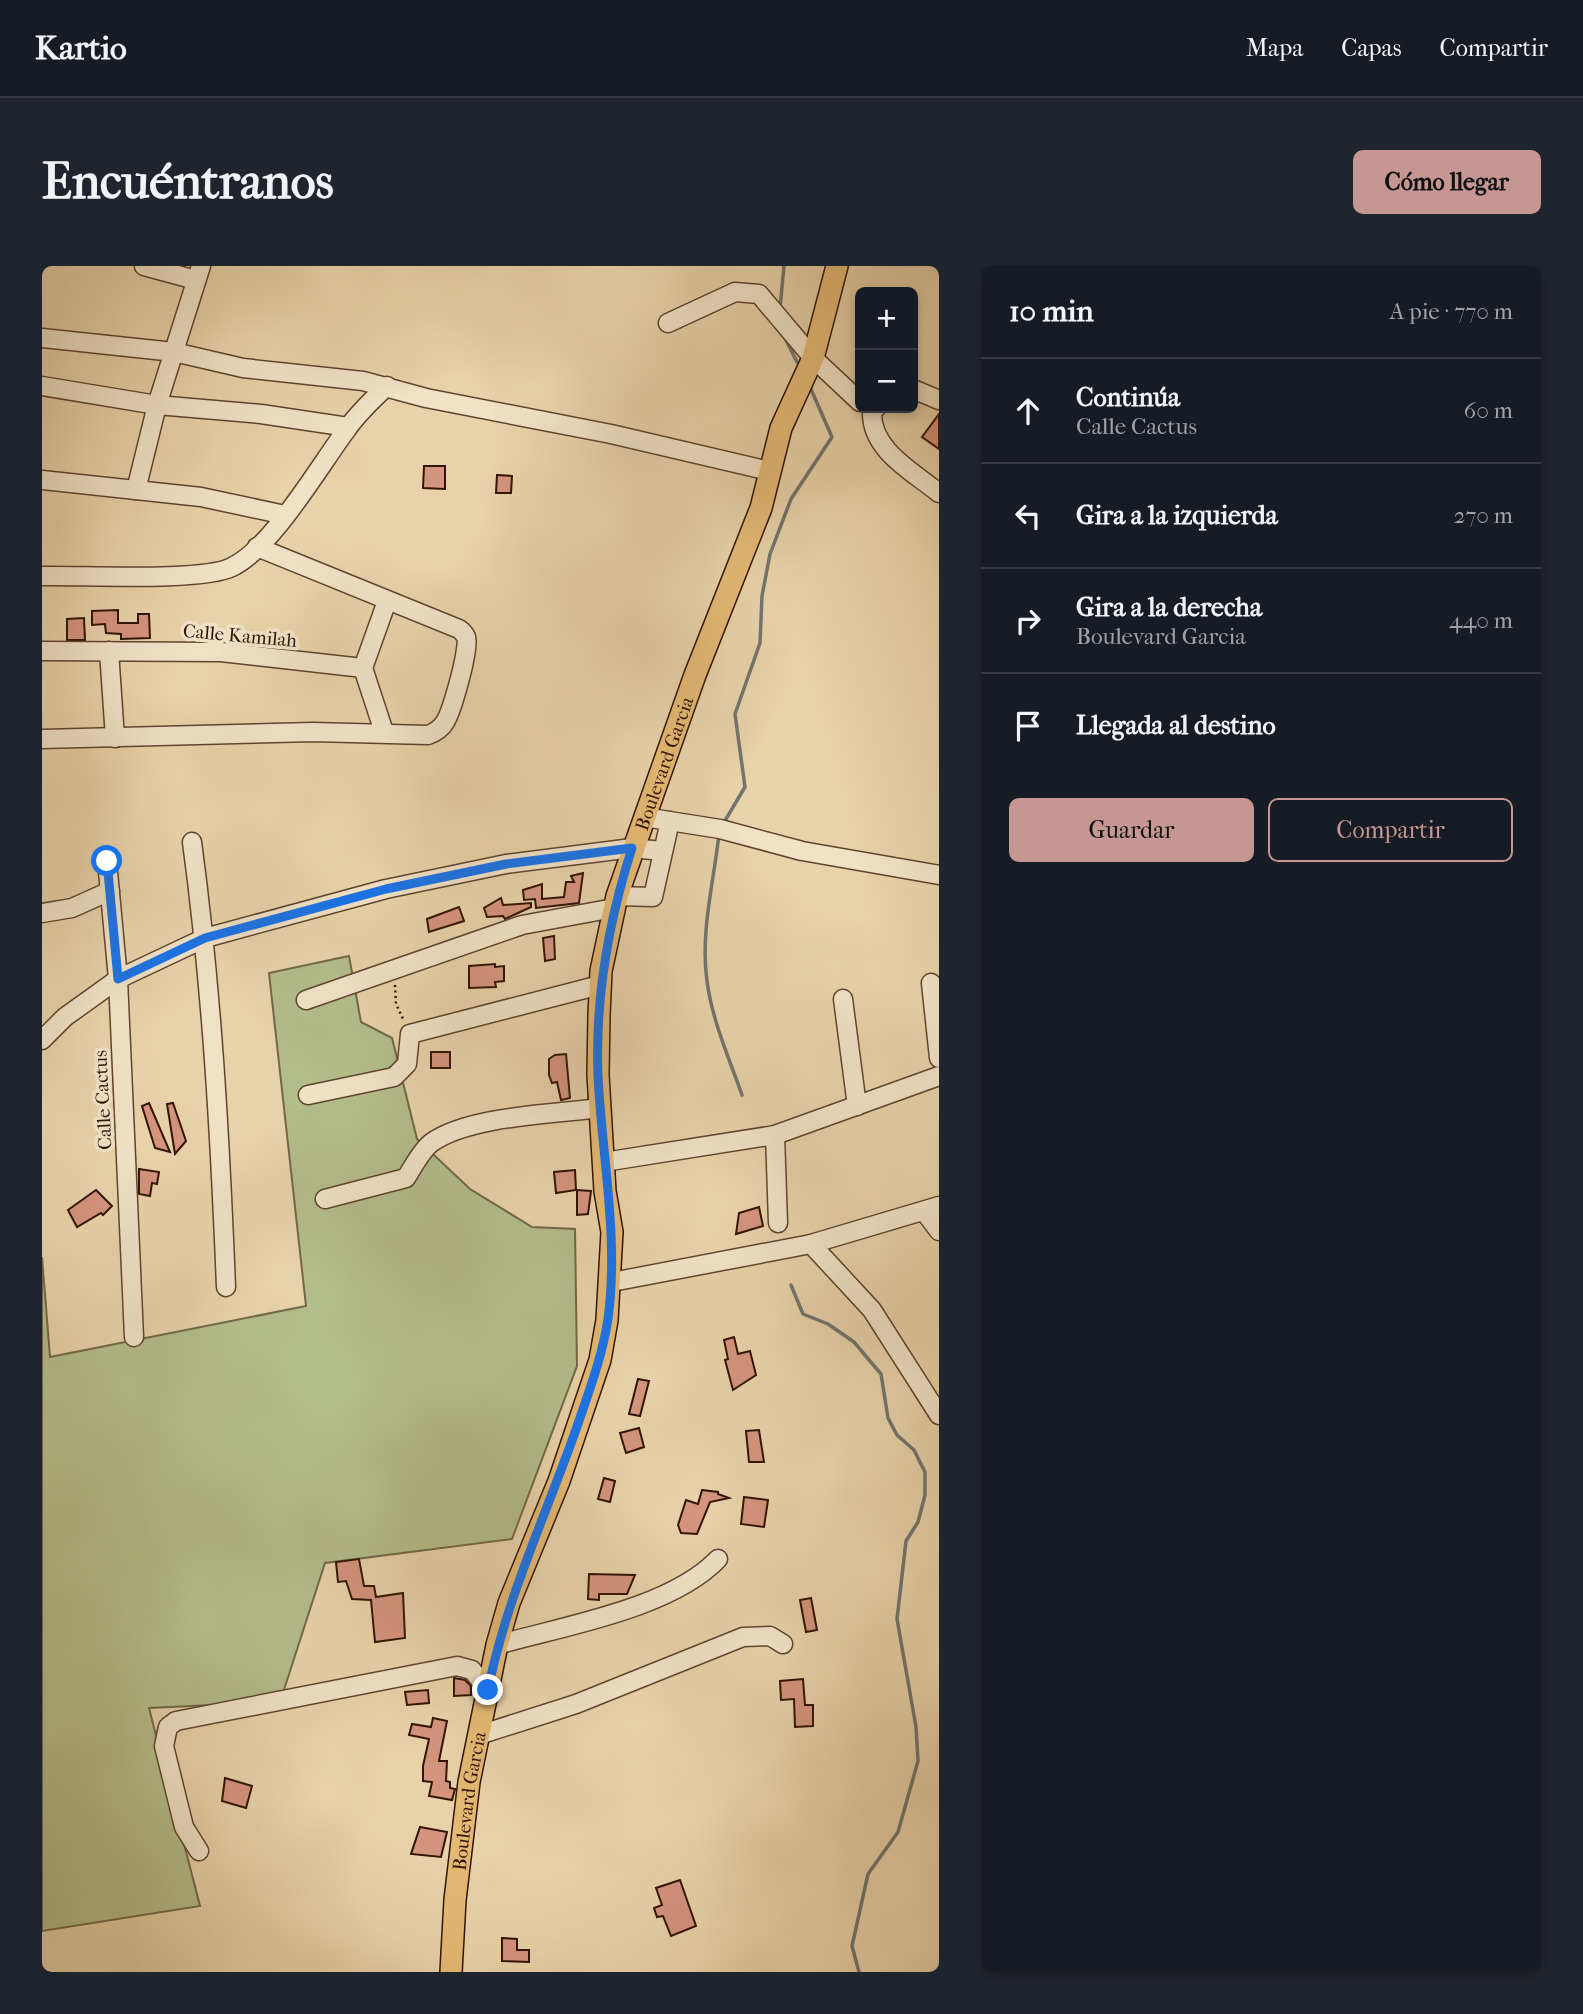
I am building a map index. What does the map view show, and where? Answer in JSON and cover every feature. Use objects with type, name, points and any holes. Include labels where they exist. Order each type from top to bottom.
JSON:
[{"type":"main road","name":"Boulevard Garcia","points":[[451,1972],[467,1795],[497,1645],[509,1603],[559,1481],[600,1360],[612,1282],[612,1232],[600,1108],[600,985],[615,902],[695,675],[761,508],[781,428],[813,358],[837,266]]},
{"type":"street","points":[[136,490],[157,405],[199,273],[144,266]]},
{"type":"street","points":[[668,323],[735,292],[759,294],[813,358],[855,395]]},
{"type":"street","points":[[42,338],[173,352],[243,368],[387,386],[426,398],[611,434],[769,471]]},
{"type":"street","points":[[42,386],[157,405],[261,414],[348,427]]},
{"type":"street","points":[[42,576],[206,575],[232,568],[257,547],[285,515],[348,427],[387,386]]},
{"type":"street","points":[[918,391],[939,400]]},
{"type":"street","points":[[870,413],[878,442],[939,493]]},
{"type":"street","points":[[42,480],[201,497],[285,515]]},
{"type":"street","points":[[42,739],[384,732],[428,735],[440,730],[447,720],[467,640],[459,629],[257,547]]},
{"type":"street","points":[[384,732],[363,668],[387,601]]},
{"type":"street","name":"Calle Kamilah","points":[[42,651],[221,652],[363,668]]},
{"type":"street","points":[[109,651],[116,738]]},
{"type":"street","points":[[644,817],[720,829],[802,851],[939,875]]},
{"type":"street","points":[[306,1000],[522,925],[615,902],[653,897],[670,821]]},
{"type":"street","points":[[192,842],[205,938],[218,1091],[226,1287]]},
{"type":"street","points":[[42,1040],[65,1017],[118,979],[205,938],[400,886],[506,864],[632,848],[662,851]]},
{"type":"street","name":"Calle Cactus","points":[[107,861],[118,979],[134,1337]]},
{"type":"street","points":[[42,913],[72,908],[110,891]]},
{"type":"street","points":[[931,983],[939,1058]]},
{"type":"street","points":[[308,1095],[394,1077],[407,1064],[410,1034],[600,985]]},
{"type":"street","points":[[843,999],[857,1106]]},
{"type":"street","points":[[604,1162],[775,1135],[939,1076]]},
{"type":"street","points":[[325,1199],[405,1178],[429,1144],[452,1131],[509,1119],[600,1108]]},
{"type":"street","points":[[775,1135],[778,1223]]},
{"type":"street","points":[[612,1282],[811,1244],[931,1208],[939,1231]]},
{"type":"street","points":[[811,1244],[872,1310],[939,1415]]},
{"type":"street","points":[[497,1645],[638,1605],[686,1585],[718,1559]]},
{"type":"street","points":[[479,1735],[576,1704],[743,1636],[770,1636],[783,1644]]},
{"type":"street","points":[[199,1851],[184,1827],[164,1746],[168,1727],[176,1721],[457,1665],[472,1670],[488,1690]]},
{"type":"path","points":[[400,967],[394,995],[410,1034]]},
{"type":"green space","points":[[349,956],[361,1022],[392,1038],[417,1139],[470,1189],[532,1227],[575,1229],[577,1366],[512,1539],[325,1563],[280,1702],[149,1708],[200,1906],[42,1931],[42,1257],[50,1357],[306,1306],[269,973]]},
{"type":"building","points":[[939,414],[939,449],[922,437]]},
{"type":"building","points":[[424,466],[445,466],[445,489],[423,488]]},
{"type":"building","points":[[497,475],[512,476],[511,493],[496,493]]},
{"type":"building","points":[[118,610],[118,623],[138,623],[138,614],[149,614],[150,638],[121,639],[121,634],[106,633],[105,624],[92,625],[92,611]]},
{"type":"building","points":[[84,618],[85,640],[67,640],[67,619]]},
{"type":"building","points":[[583,873],[579,903],[536,908],[535,899],[524,900],[523,890],[542,884],[542,899],[564,897],[566,882],[574,882],[571,876]]},
{"type":"building","points":[[501,898],[503,905],[531,903],[531,907],[505,919],[503,916],[487,917],[484,908]]},
{"type":"building","points":[[459,907],[464,921],[429,932],[427,919]]},
{"type":"building","points":[[554,936],[555,959],[545,961],[543,938]]},
{"type":"building","points":[[495,964],[495,967],[504,966],[504,981],[495,982],[496,987],[469,988],[469,966]]},
{"type":"building","points":[[431,1052],[450,1052],[450,1068],[431,1068]]},
{"type":"building","points":[[566,1054],[570,1098],[561,1100],[557,1082],[552,1083],[549,1075],[549,1059],[555,1055]]},
{"type":"building","points":[[149,1103],[170,1152],[155,1148],[142,1106]]},
{"type":"building","points":[[173,1103],[186,1141],[175,1154],[167,1104]]},
{"type":"building","points":[[139,1169],[159,1172],[157,1184],[152,1183],[150,1196],[139,1194]]},
{"type":"building","points":[[575,1170],[576,1190],[556,1193],[554,1172]]},
{"type":"building","points":[[96,1190],[112,1206],[103,1215],[101,1213],[77,1227],[68,1210]]},
{"type":"building","points":[[577,1190],[591,1191],[588,1214],[577,1215]]},
{"type":"building","points":[[759,1207],[763,1226],[736,1234],[739,1213]]},
{"type":"building","points":[[734,1337],[738,1354],[750,1351],[756,1375],[733,1390],[725,1360],[728,1359],[724,1340]]},
{"type":"building","points":[[638,1379],[649,1381],[640,1416],[629,1414]]},
{"type":"building","points":[[639,1428],[644,1447],[626,1453],[620,1433]]},
{"type":"building","points":[[759,1430],[764,1462],[749,1462],[746,1431]]},
{"type":"building","points":[[604,1478],[615,1481],[610,1502],[598,1499]]},
{"type":"building","points":[[702,1490],[718,1492],[729,1498],[710,1502],[697,1534],[681,1533],[678,1525],[686,1500],[698,1504]]},
{"type":"building","points":[[744,1497],[768,1500],[764,1527],[741,1524]]},
{"type":"building","points":[[359,1559],[364,1586],[374,1586],[376,1597],[403,1593],[405,1638],[375,1642],[371,1600],[352,1599],[346,1581],[338,1582],[336,1562]]},
{"type":"building","points":[[589,1574],[635,1575],[627,1594],[599,1594],[599,1600],[588,1599]]},
{"type":"building","points":[[811,1598],[817,1630],[806,1632],[800,1600]]},
{"type":"building","points":[[454,1678],[465,1680],[471,1686],[471,1695],[454,1696]]},
{"type":"building","points":[[803,1679],[805,1705],[813,1705],[813,1726],[795,1727],[794,1699],[781,1700],[780,1681]]},
{"type":"building","points":[[428,1690],[429,1703],[407,1705],[405,1692]]},
{"type":"building","points":[[433,1718],[447,1721],[439,1761],[447,1761],[446,1781],[450,1782],[450,1788],[455,1789],[452,1800],[429,1796],[432,1782],[423,1781],[423,1766],[429,1739],[409,1735],[412,1724],[431,1727]]},
{"type":"building","points":[[225,1778],[252,1786],[246,1808],[222,1801]]},
{"type":"building","points":[[420,1827],[447,1832],[441,1857],[411,1854]]},
{"type":"building","points":[[680,1880],[696,1926],[671,1936],[663,1916],[657,1917],[654,1908],[662,1905],[656,1888]]},
{"type":"building","points":[[502,1938],[517,1939],[517,1950],[529,1950],[529,1962],[502,1961]]},
{"type":"waterway","points":[[780,308],[784,266]]},
{"type":"waterway","points":[[784,336],[797,362]]},
{"type":"waterway","points":[[723,824],[745,787],[735,714],[760,643],[762,596],[770,554],[791,499],[832,437],[810,387]]},
{"type":"waterway","points":[[719,834],[706,926],[705,963],[713,1010],[742,1095]]},
{"type":"waterway","points":[[791,1285],[803,1314],[828,1324],[854,1342],[881,1374],[888,1418],[897,1435],[914,1450],[925,1472],[925,1495],[918,1522],[906,1541],[897,1619],[916,1727],[918,1761],[898,1832],[868,1874],[852,1946],[859,1972]]},
{"type":"route","points":[[107,861],[118,979],[205,938],[386,889],[506,864],[632,848],[617,896],[601,971],[598,1075],[606,1191],[612,1232],[612,1282],[607,1320],[600,1360],[559,1481],[509,1603],[488,1690]]}]
